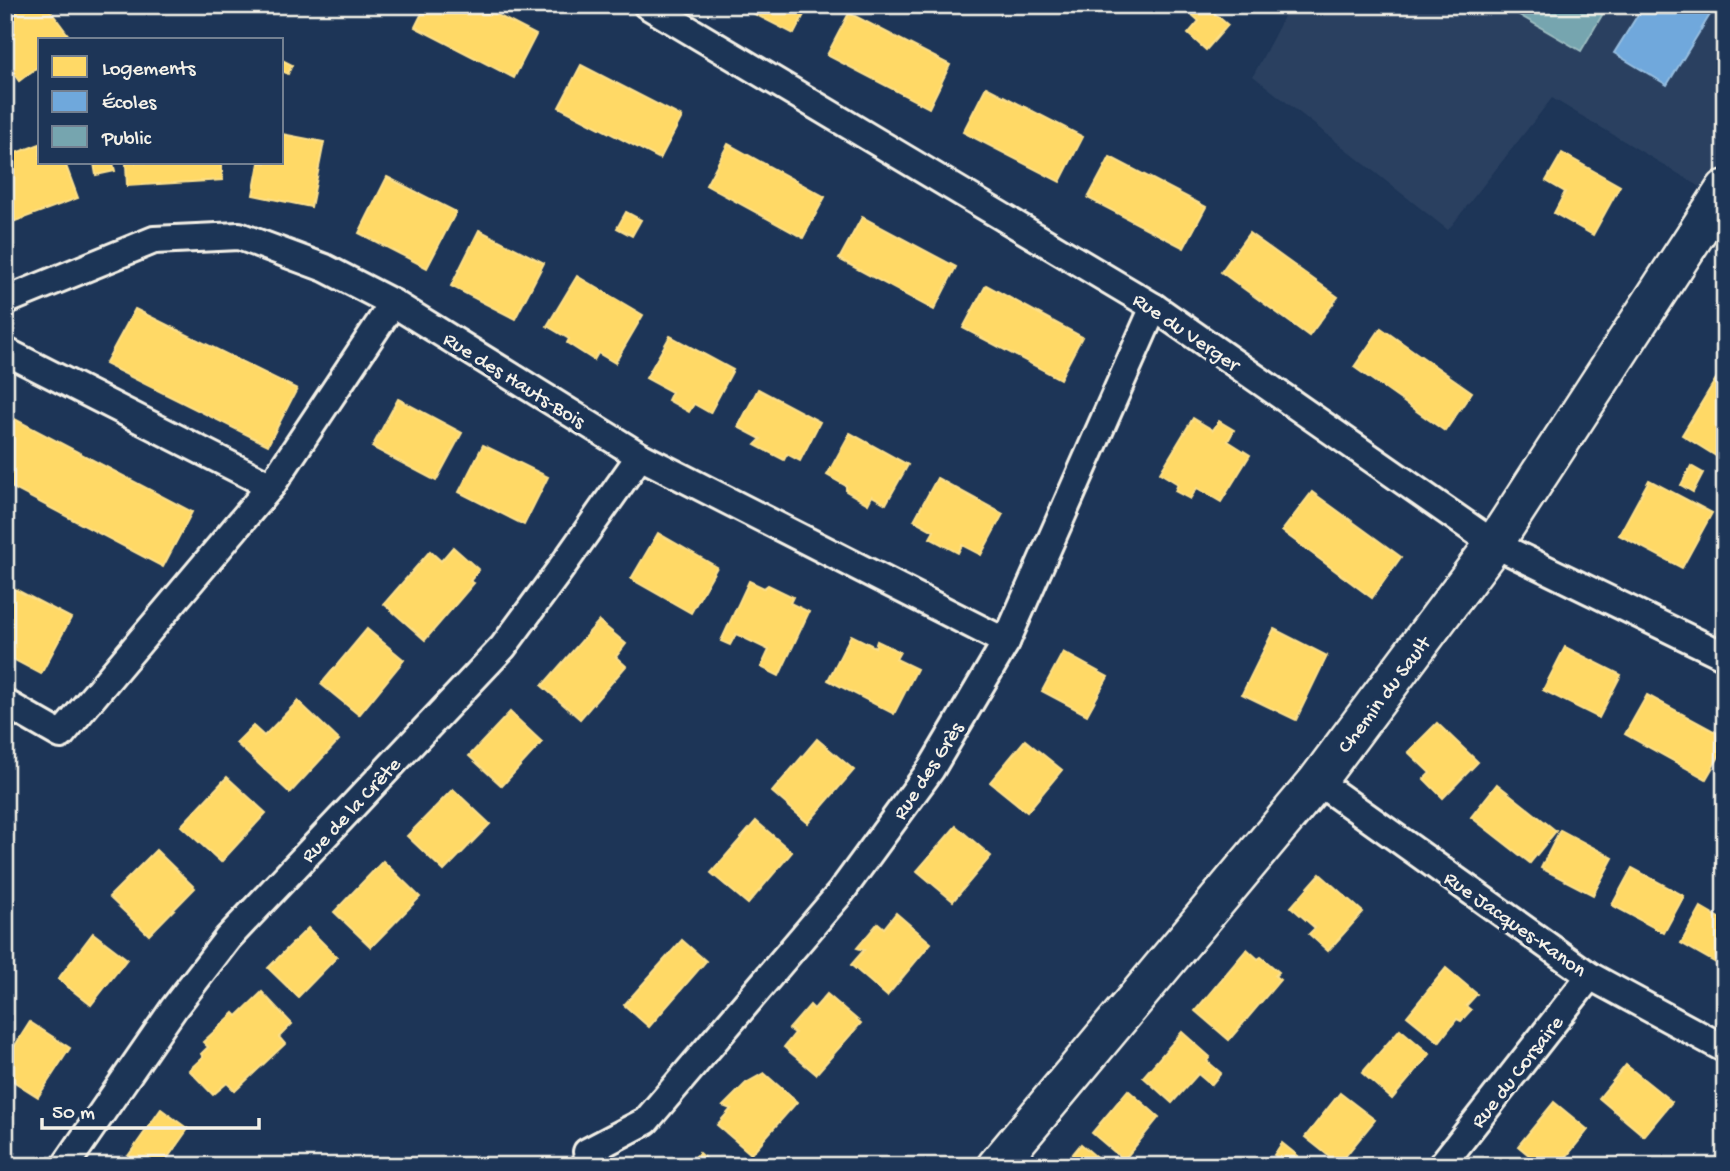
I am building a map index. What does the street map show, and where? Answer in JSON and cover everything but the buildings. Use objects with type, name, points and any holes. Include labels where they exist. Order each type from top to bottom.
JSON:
[{"type":"street","name":"Rue du Verger","points":[[647,5],[1154,307],[1494,544],[1725,656]]},
{"type":"street","name":"Chemin du Sault","points":[[996,1166],[1317,781],[1494,544],[1725,189]]},
{"type":"street","name":"Rue des Hauts-Bois","points":[[5,301],[154,240],[240,236],[325,268],[393,303],[640,456],[1006,642]]},
{"type":"street","points":[[5,703],[61,735],[271,486],[393,303]]},
{"type":"street","name":"Rue des Grès","points":[[587,1152],[646,1121],[841,892],[931,769],[1006,642],[1154,307]]},
{"type":"street","points":[[5,351],[271,486]]},
{"type":"street","name":"Rue de la Crête","points":[[65,1166],[174,1009],[228,938],[503,647],[640,456]]},
{"type":"street","name":"Rue Jacques-Kanon","points":[[1317,781],[1590,976],[1725,1049]]},
{"type":"street","name":"Rue du Corsaire","points":[[1441,1166],[1590,976]]},
{"type":"shaded area","points":[[1290,5],[1725,5],[1725,189],[1719,198],[1552,98],[1448,230],[1253,76]]}]
